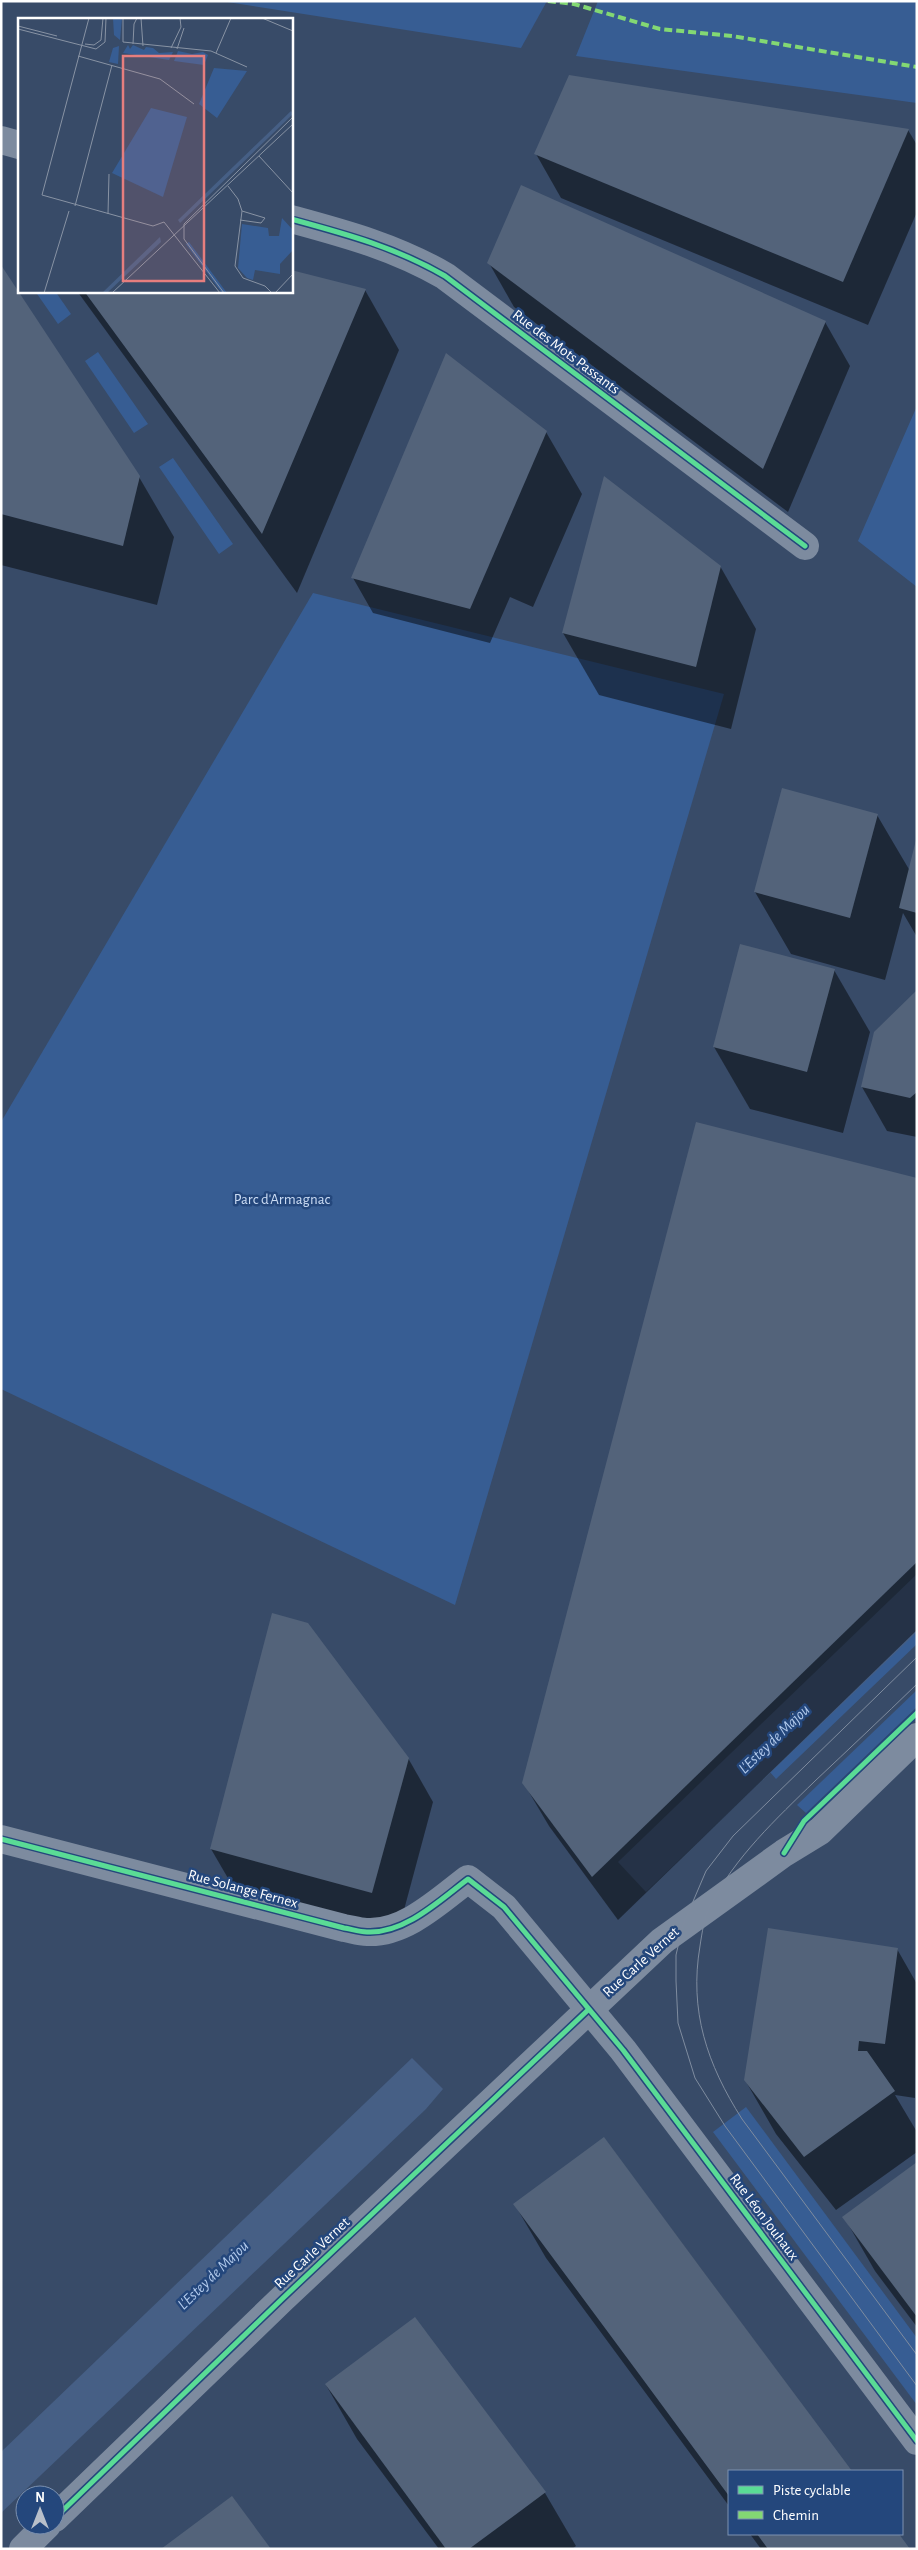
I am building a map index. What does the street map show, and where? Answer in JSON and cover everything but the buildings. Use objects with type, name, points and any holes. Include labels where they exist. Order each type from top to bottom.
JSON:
[{"type":"street","points":[[1,140],[18,145]]},
{"type":"street","name":"Rue des Mots Passants","points":[[292,219],[367,239],[412,257],[444,276],[805,546]]},
{"type":"street","name":"Rue Carle Vernet","points":[[65,2508],[282,2299],[588,2010],[683,1925],[820,1831],[917,1737]]},
{"type":"street","name":"Rue Solange Fernex","points":[[1,1839],[325,1923],[368,1932],[397,1927],[429,1909],[468,1879]]},
{"type":"street","name":"Rue Léon Jouhaux","points":[[468,1879],[504,1906],[635,2066],[917,2441]]},
{"type":"street","points":[[23,2549],[38,2535]]},
{"type":"green space","points":[[221,1],[547,1],[521,48]]},
{"type":"green space","points":[[598,1],[917,1],[917,103],[576,56]]},
{"type":"green space","points":[[36,292],[56,292],[71,314],[58,324]]},
{"type":"green space","points":[[98,352],[148,424],[134,433],[85,361]]},
{"type":"green space","points":[[917,406],[917,587],[858,541]]},
{"type":"green space","points":[[173,458],[233,544],[219,554],[159,467]]},
{"type":"green space","name":"Parc d'Armagnac","points":[[313,593],[724,694],[455,1605],[1,1389],[1,1122]]},
{"type":"green space","points":[[917,1631],[917,1644],[776,1779],[770,1772]]},
{"type":"green space","points":[[917,1690],[917,1707],[806,1813],[797,1805]]},
{"type":"green space","points":[[746,2107],[917,2338],[917,2405],[713,2132]]},
{"type":"water","name":"L'Estey de Majou","points":[[917,1574],[917,1632],[646,1892],[618,1862]]},
{"type":"water","name":"L'Estey de Majou","points":[[412,2058],[443,2089],[426,2109],[30,2485],[15,2485],[15,2500],[1,2513],[1,2452]]},
{"type":"tram line","points":[[917,1657],[733,1836],[706,1871],[683,1925],[676,1955],[678,2023],[695,2078],[725,2126],[917,2386]]},
{"type":"tram line","points":[[917,1684],[757,1839],[731,1871],[710,1906],[705,1921],[697,1970],[699,2015],[704,2036],[710,2057],[730,2098],[742,2119],[917,2355]]},
{"type":"marked path","points":[[548,1],[574,4],[660,29],[732,36],[917,67]]},
{"type":"cycle path","points":[[292,219],[389,249],[445,276],[805,546]]},
{"type":"cycle path","points":[[784,1853],[804,1821],[917,1713]]},
{"type":"cycle path","points":[[1,1839],[364,1932],[395,1928],[408,1922],[434,1906],[468,1879],[504,1907],[623,2050],[917,2441]]},
{"type":"cycle path","points":[[65,2508],[282,2299],[588,2010]]}]
